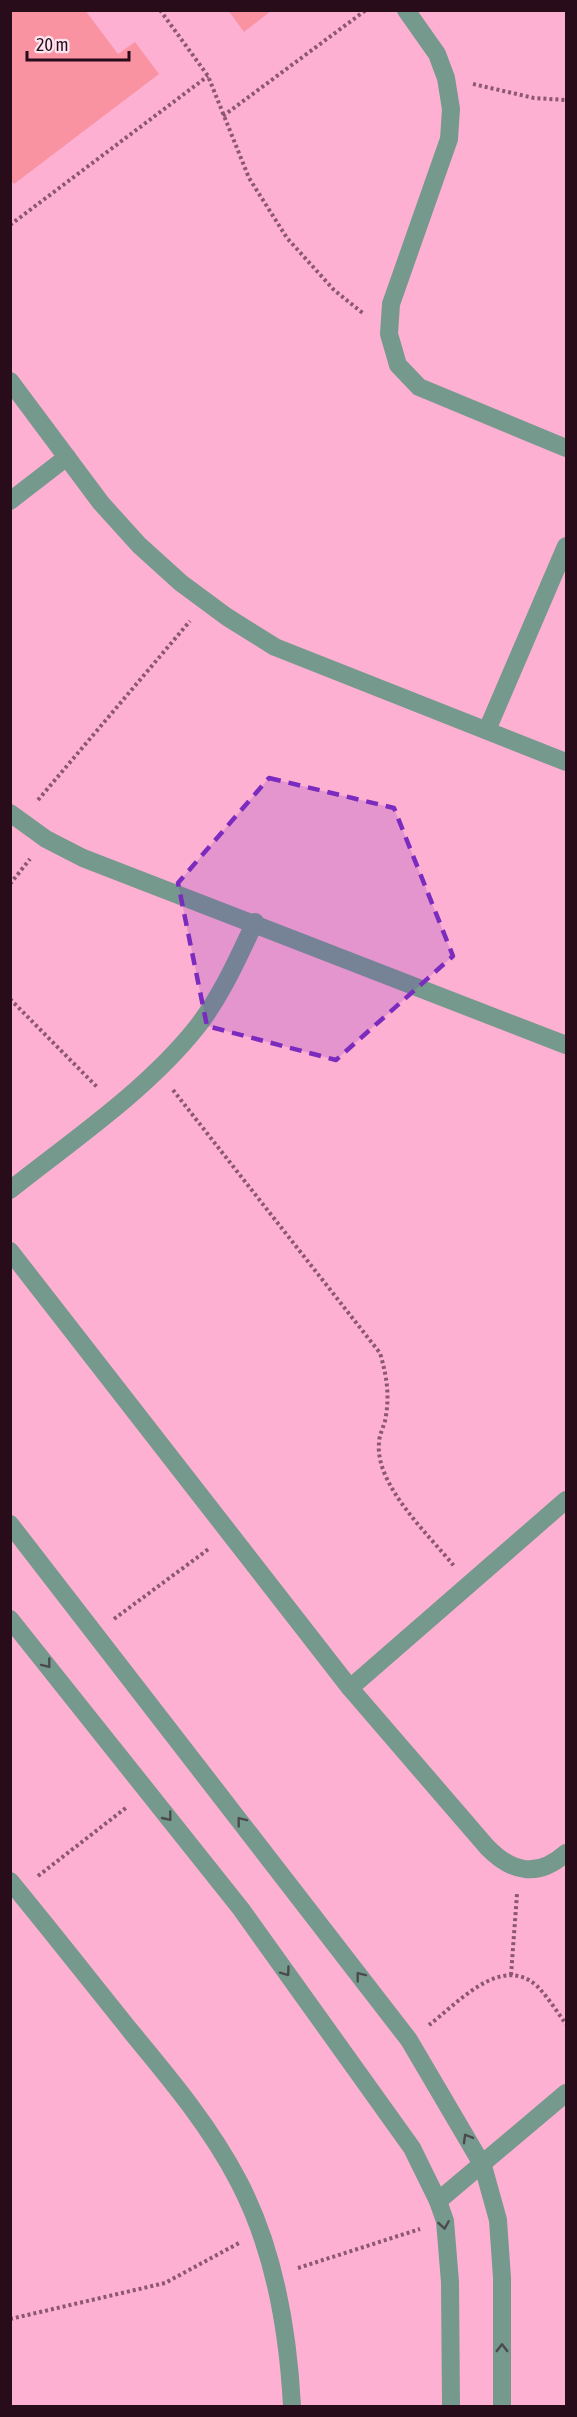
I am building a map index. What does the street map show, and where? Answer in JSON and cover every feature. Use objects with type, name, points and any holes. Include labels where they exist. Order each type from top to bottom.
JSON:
[{"type":"street","points":[[406,10],[437,54],[446,78],[451,109],[448,139],[391,304],[389,334],[398,364],[419,387],[567,448]]},
{"type":"street","points":[[10,381],[101,503],[139,545],[206,602],[275,647],[567,762]]},
{"type":"street","points":[[10,501],[67,457]]},
{"type":"street","points":[[487,730],[567,546]]},
{"type":"street","points":[[15,817],[46,839],[83,858],[255,922],[567,1045]]},
{"type":"street","points":[[10,1190],[158,1071],[204,1016],[230,976],[255,922]]},
{"type":"street","points":[[10,1251],[350,1688],[487,1848],[501,1862],[519,1869],[538,1869],[556,1862],[567,1853]]},
{"type":"street","points":[[350,1688],[567,1500]]},
{"type":"street","points":[[10,1524],[96,1632],[409,2040],[483,2166],[498,2220],[502,2278],[502,2406]]},
{"type":"street","points":[[10,1618],[241,1909],[405,2138],[438,2200],[445,2221],[450,2282],[452,2406]]},
{"type":"street","points":[[15,1886],[185,2098],[214,2139],[240,2184],[275,2275],[290,2361],[292,2406]]},
{"type":"street","points":[[438,2200],[483,2166],[567,2094]]},
{"type":"path","points":[[160,10],[208,76],[249,178],[287,238],[334,290],[389,334]]},
{"type":"path","points":[[223,116],[366,10]]},
{"type":"path","points":[[10,225],[208,76]]},
{"type":"path","points":[[446,78],[534,98],[567,100]]},
{"type":"path","points":[[15,817],[206,602]]},
{"type":"path","points":[[10,999],[115,1106]]},
{"type":"path","points":[[158,1071],[380,1353],[387,1376],[389,1400],[378,1442],[379,1461],[385,1479],[469,1585]]},
{"type":"path","points":[[96,1632],[230,1534]]},
{"type":"path","points":[[15,1886],[147,1791]]},
{"type":"path","points":[[511,1975],[519,1869]]},
{"type":"path","points":[[409,2040],[487,1981],[498,1976],[511,1975],[525,1978],[537,1986],[567,2024]]},
{"type":"path","points":[[275,2275],[445,2221]]},
{"type":"path","points":[[10,2319],[165,2283],[260,2231]]},
{"type":"highlighted area","points":[[269,778],[394,808],[453,956],[336,1060],[207,1026],[178,883]]},
{"type":"building","points":[[10,10],[85,10],[118,54],[135,42],[159,74],[14,184],[10,179]]},
{"type":"building","points":[[228,10],[272,10],[244,32]]}]
